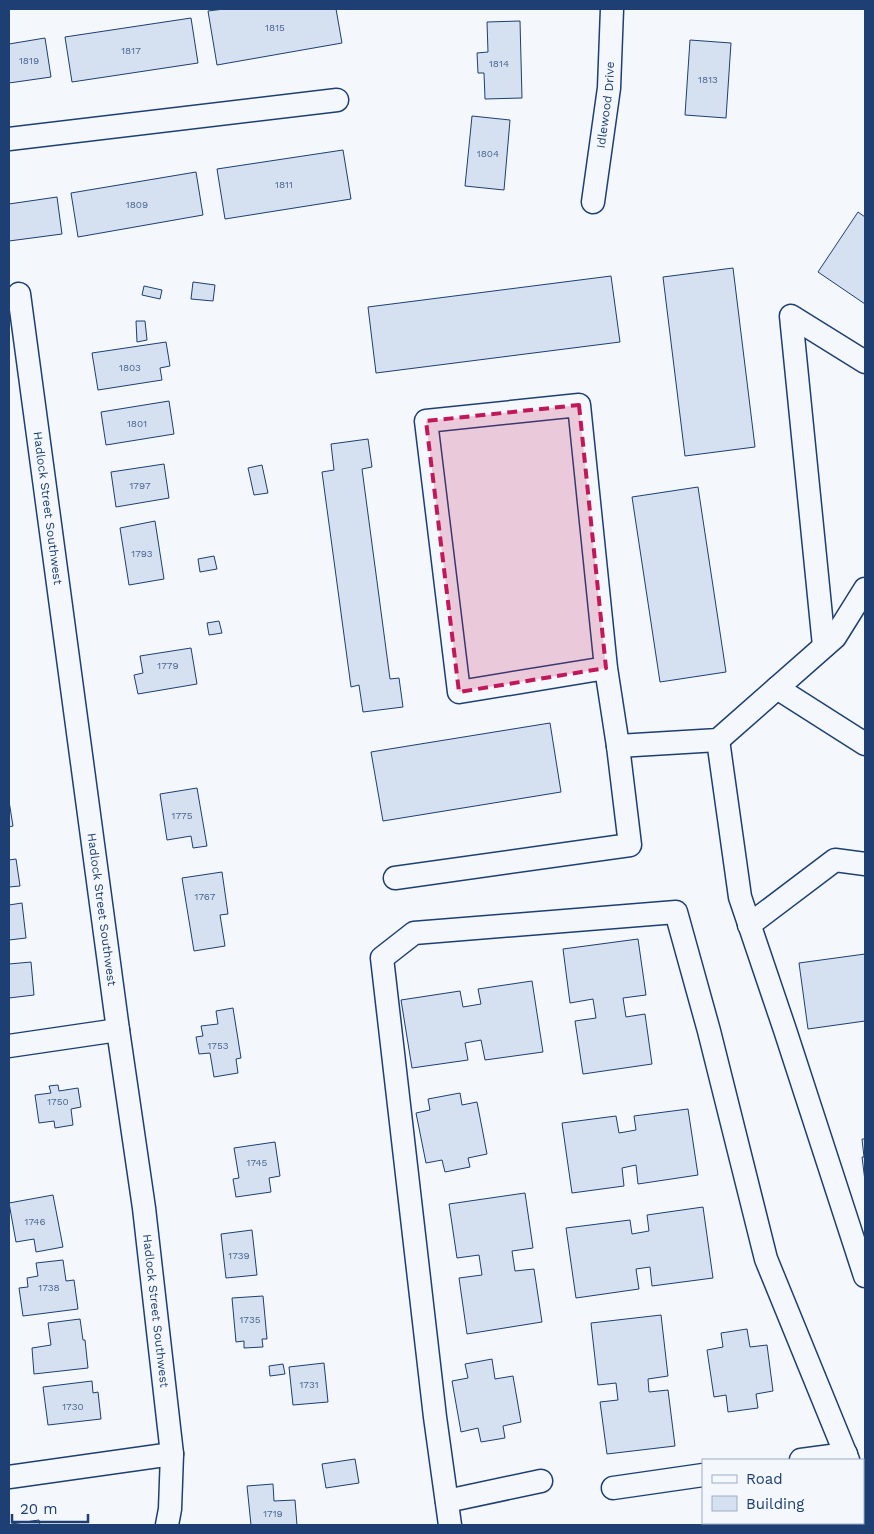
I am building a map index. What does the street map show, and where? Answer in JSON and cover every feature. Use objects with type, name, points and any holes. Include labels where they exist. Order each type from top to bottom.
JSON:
[{"type":"street","name":"Idlewood Drive","points":[[593,202],[609,88],[612,9]]},
{"type":"street","points":[[9,139],[337,100]]},
{"type":"street","name":"Hadlock Street Southwest","points":[[19,294],[118,1030],[144,1208],[172,1454],[170,1509],[167,1525]]},
{"type":"street","points":[[824,646],[791,316],[865,362]]},
{"type":"street","points":[[394,878],[630,845],[606,668],[579,404],[426,421],[459,692],[606,668]]},
{"type":"street","points":[[618,746],[718,740],[835,636],[865,589]]},
{"type":"street","points":[[777,688],[865,744]]},
{"type":"street","points":[[718,740],[740,897],[865,1276]]},
{"type":"street","points":[[750,925],[836,860],[865,864]]},
{"type":"street","points":[[450,1525],[434,1416],[382,958],[414,933],[676,912],[709,1031],[766,1259],[847,1457],[817,1459]]},
{"type":"street","points":[[9,1046],[118,1030]]},
{"type":"street","points":[[9,1477],[172,1454]]},
{"type":"street","points":[[613,1488],[702,1475]]},
{"type":"street","points":[[446,1501],[541,1481]]},
{"type":"highlighted area","points":[[579,405],[606,668],[459,692],[426,421]]},
{"type":"building","points":[[224,9],[336,9],[342,43],[217,65],[208,11]]},
{"type":"building","points":[[191,18],[198,63],[72,82],[65,37]]},
{"type":"building","points":[[520,21],[522,98],[485,99],[484,73],[478,73],[477,53],[488,52],[487,22]]},
{"type":"building","points":[[45,38],[51,77],[9,83],[9,44]]},
{"type":"building","points":[[690,40],[731,43],[726,118],[685,115]]},
{"type":"building","points":[[472,116],[510,120],[504,190],[465,186]]},
{"type":"building","points":[[343,150],[351,199],[225,219],[217,169]]},
{"type":"building","points":[[196,172],[203,215],[78,237],[71,193]]},
{"type":"building","points":[[57,197],[62,234],[9,241],[9,204]]},
{"type":"building","points":[[858,212],[865,217],[865,304],[818,272]]},
{"type":"building","points":[[733,268],[755,447],[685,456],[663,277]]},
{"type":"building","points":[[611,276],[620,342],[376,373],[368,307]]},
{"type":"building","points":[[193,282],[215,285],[213,301],[191,299]]},
{"type":"building","points":[[144,286],[162,290],[160,299],[142,295]]},
{"type":"building","points":[[136,321],[145,321],[147,340],[137,342]]},
{"type":"building","points":[[166,342],[170,366],[160,368],[162,380],[98,390],[92,353]]},
{"type":"building","points":[[169,401],[174,434],[106,445],[101,412]]},
{"type":"building","points":[[368,439],[372,467],[362,469],[390,679],[399,678],[403,707],[363,712],[359,685],[351,687],[322,472],[334,470],[331,444]]},
{"type":"building","points":[[164,464],[169,498],[116,507],[111,472]]},
{"type":"building","points":[[262,465],[268,493],[254,495],[248,468]]},
{"type":"building","points":[[698,487],[726,672],[660,682],[632,497]]},
{"type":"building","points":[[155,521],[164,579],[129,585],[120,528]]},
{"type":"building","points":[[214,556],[217,569],[200,572],[198,559]]},
{"type":"building","points":[[219,621],[222,633],[209,635],[207,623]]},
{"type":"building","points":[[191,648],[197,684],[138,694],[134,675],[143,673],[140,656]]},
{"type":"building","points":[[550,723],[561,792],[383,821],[371,752]]},
{"type":"building","points":[[197,788],[207,846],[193,848],[191,836],[167,840],[160,794]]},
{"type":"building","points":[[9,801],[13,826],[9,827]]},
{"type":"building","points":[[16,859],[20,886],[9,887],[9,860]]},
{"type":"building","points":[[222,872],[228,914],[220,915],[225,946],[194,951],[182,878]]},
{"type":"building","points":[[22,903],[26,938],[9,940],[9,905]]},
{"type":"building","points":[[638,939],[646,995],[623,998],[626,1017],[645,1014],[652,1064],[583,1074],[575,1021],[596,1018],[593,999],[570,1003],[563,949]]},
{"type":"building","points":[[865,954],[865,1021],[808,1029],[799,963]]},
{"type":"building","points":[[31,962],[34,995],[9,998],[9,964]]},
{"type":"building","points":[[532,981],[543,1052],[485,1060],[481,1040],[465,1043],[468,1060],[412,1068],[401,1000],[460,991],[463,1007],[481,1004],[478,989]]},
{"type":"building","points":[[233,1008],[241,1058],[236,1059],[238,1073],[214,1077],[210,1053],[199,1054],[196,1037],[203,1036],[201,1026],[218,1024],[216,1011]]},
{"type":"building","points":[[58,1085],[59,1091],[78,1088],[81,1107],[71,1109],[73,1125],[55,1128],[54,1121],[39,1123],[35,1095],[51,1093],[49,1086]]},
{"type":"building","points":[[460,1093],[462,1105],[477,1102],[487,1154],[468,1158],[470,1167],[445,1172],[442,1160],[426,1163],[416,1113],[430,1110],[428,1099]]},
{"type":"building","points":[[688,1109],[698,1175],[638,1184],[636,1165],[622,1168],[624,1186],[572,1193],[562,1123],[616,1116],[619,1133],[636,1130],[634,1116]]},
{"type":"building","points":[[862,1139],[865,1139],[865,1181],[862,1157],[864,1157]]},
{"type":"building","points":[[275,1142],[280,1176],[269,1178],[271,1192],[236,1197],[233,1179],[239,1178],[234,1148]]},
{"type":"building","points":[[525,1193],[533,1248],[512,1251],[515,1271],[534,1269],[542,1322],[467,1334],[459,1278],[482,1275],[479,1255],[457,1258],[449,1204]]},
{"type":"building","points":[[53,1195],[63,1247],[36,1252],[34,1239],[16,1242],[9,1203]]},
{"type":"building","points":[[703,1207],[713,1278],[652,1286],[650,1267],[636,1269],[639,1289],[576,1298],[566,1228],[630,1220],[632,1234],[649,1231],[647,1215]]},
{"type":"building","points":[[252,1230],[257,1275],[226,1278],[221,1234]]},
{"type":"building","points":[[63,1260],[66,1281],[74,1280],[78,1309],[23,1316],[19,1288],[28,1287],[27,1278],[38,1276],[36,1263]]},
{"type":"building","points":[[263,1296],[267,1339],[262,1339],[263,1347],[244,1348],[244,1341],[236,1342],[232,1298]]},
{"type":"building","points":[[661,1315],[668,1376],[648,1379],[649,1392],[668,1390],[675,1446],[607,1454],[600,1402],[618,1400],[616,1383],[598,1385],[591,1323]]},
{"type":"building","points":[[80,1319],[83,1340],[85,1340],[88,1368],[34,1374],[32,1348],[51,1345],[48,1323]]},
{"type":"building","points":[[747,1329],[750,1347],[767,1345],[773,1391],[756,1394],[758,1408],[728,1412],[726,1395],[714,1397],[707,1350],[723,1347],[721,1333]]},
{"type":"building","points":[[492,1359],[495,1379],[513,1376],[521,1422],[503,1426],[505,1438],[481,1442],[478,1428],[461,1432],[452,1381],[468,1378],[465,1364]]},
{"type":"building","points":[[324,1363],[328,1402],[293,1405],[289,1367]]},
{"type":"building","points":[[283,1364],[285,1374],[270,1376],[269,1366]]},
{"type":"building","points":[[92,1381],[93,1393],[98,1392],[101,1419],[48,1425],[43,1387]]},
{"type":"building","points":[[355,1459],[359,1483],[326,1488],[322,1464]]},
{"type":"building","points":[[273,1484],[274,1501],[295,1500],[297,1525],[251,1525],[247,1486]]},
{"type":"building","points":[[39,1520],[40,1525],[11,1524]]},
{"type":"building","points":[[768,1524],[830,1524],[830,1525]]}]
